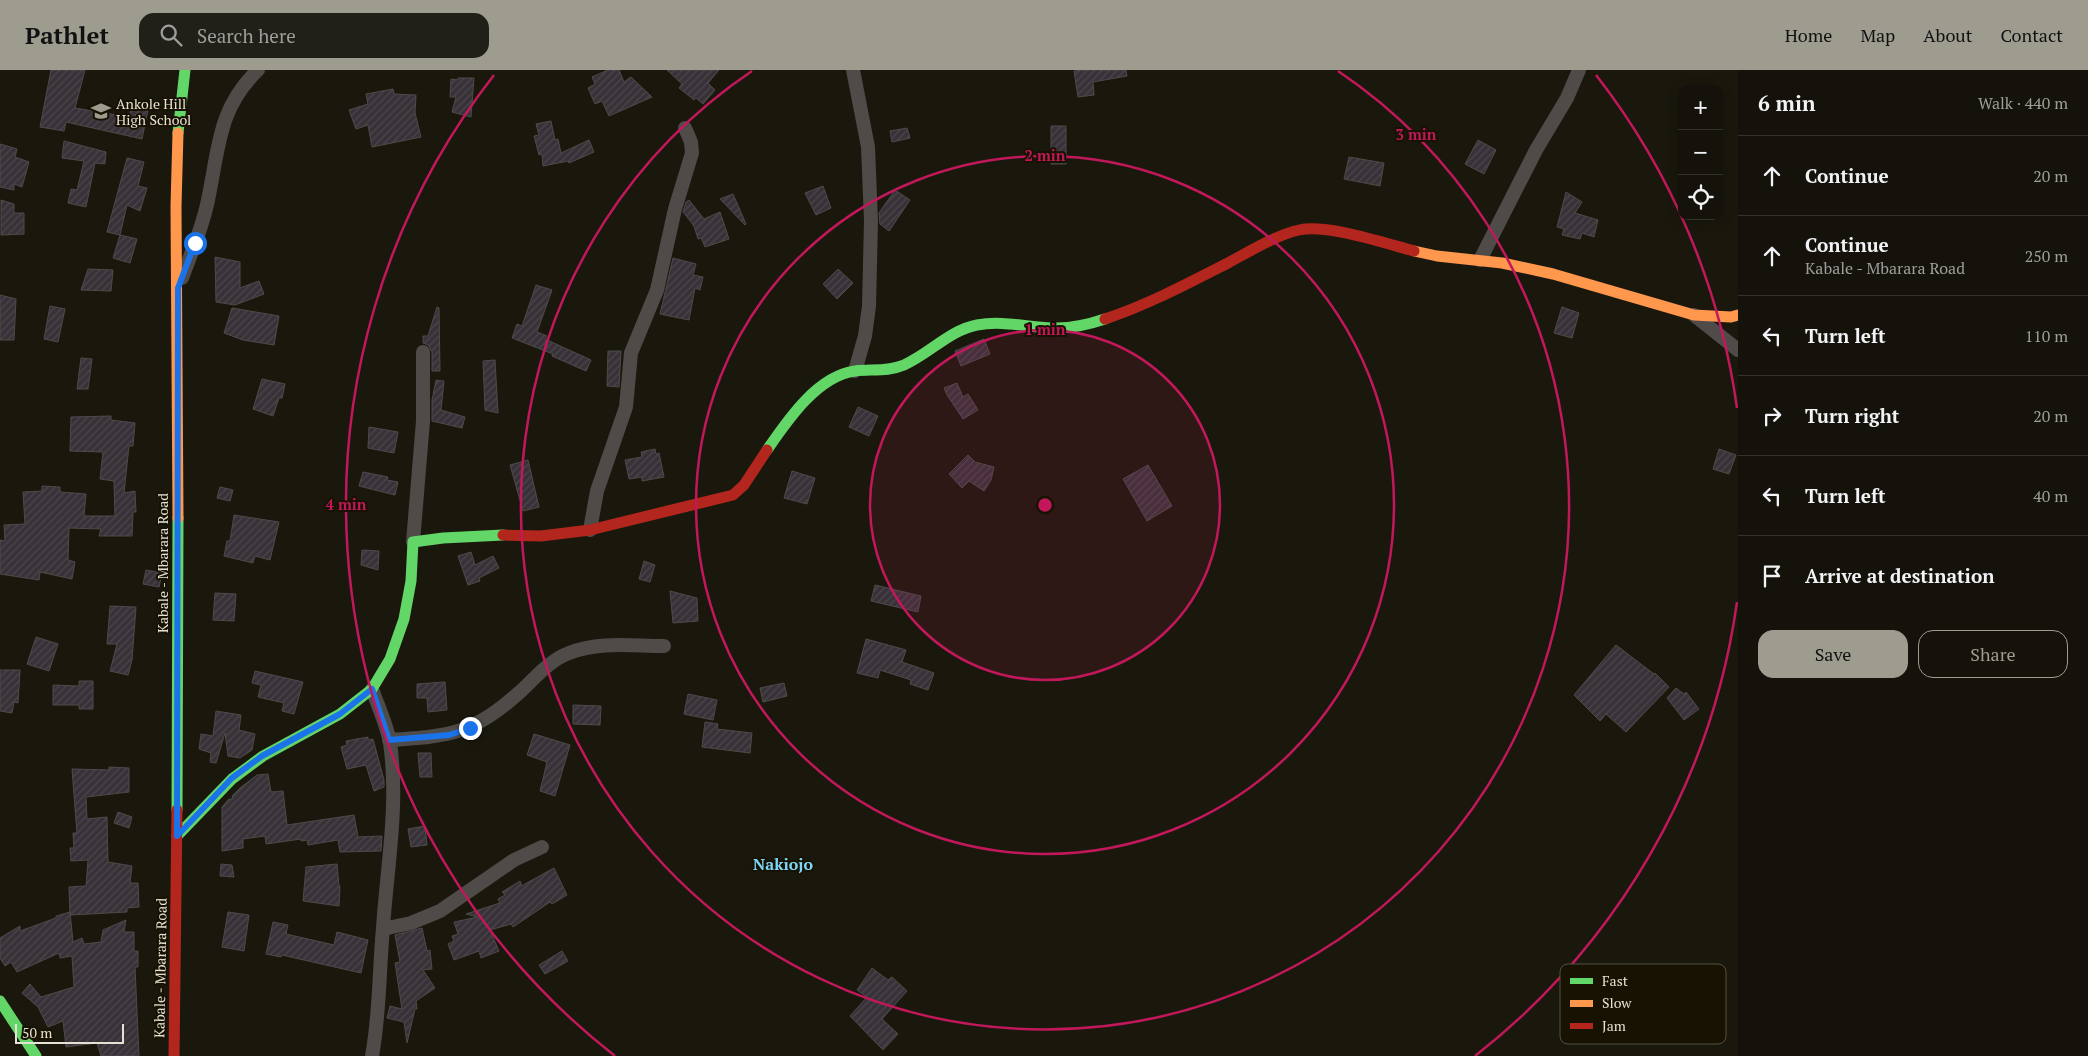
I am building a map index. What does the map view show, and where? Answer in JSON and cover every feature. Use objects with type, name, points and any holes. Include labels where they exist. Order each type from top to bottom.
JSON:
[{"type":"street","name":"Kabale - Mbarara Road","points":[[174,1056],[177,836],[177,166],[185,70]]},
{"type":"street","points":[[178,288],[195,243],[209,196],[216,148],[225,120],[235,98],[246,82],[258,70]]},
{"type":"street","points":[[853,70],[868,147],[871,222],[869,306],[865,336],[855,372]]},
{"type":"street","points":[[1480,260],[1536,150],[1567,98],[1579,70]]},
{"type":"street","points":[[590,530],[597,491],[626,407],[631,354],[657,290],[675,209],[692,153],[691,142],[684,128]]},
{"type":"street","points":[[413,542],[500,536],[541,536],[590,530],[733,495],[744,485],[783,426],[810,396],[834,377],[855,372],[877,371],[902,366],[926,354],[958,331],[976,325],[998,323],[1057,328],[1088,324],[1126,312],[1203,276],[1262,245],[1299,230],[1328,230],[1437,256],[1480,260],[1553,274],[1694,315],[1738,315]]},
{"type":"street","points":[[1694,315],[1738,350]]},
{"type":"street","points":[[177,836],[232,778],[262,756],[340,714],[372,689],[390,659],[404,619],[410,581],[423,422],[423,352]]},
{"type":"street","points":[[389,740],[449,735],[470,728],[498,712],[548,665],[568,653],[594,645],[664,646]]},
{"type":"street","points":[[372,689],[389,740],[393,770],[380,996],[372,1056]]},
{"type":"street","points":[[383,929],[411,923],[440,911],[514,860],[542,847]]},
{"type":"street","points":[[0,1000],[36,1056]]},
{"type":"building","points":[[51,70],[85,70],[75,108],[129,117],[133,101],[149,105],[142,139],[66,122],[64,131],[40,127]]},
{"type":"building","points":[[608,70],[619,70],[624,82],[631,77],[652,97],[609,116],[602,101],[595,104],[588,88],[595,84],[592,77]]},
{"type":"building","points":[[667,70],[719,70],[708,83],[715,90],[703,104],[696,98],[694,100],[679,88],[682,84]]},
{"type":"building","points":[[1126,70],[1127,76],[1093,82],[1094,95],[1078,97],[1074,71]]},
{"type":"building","points":[[458,78],[474,78],[471,117],[452,112],[456,97],[450,97],[451,79],[458,80]]},
{"type":"building","points":[[393,89],[394,94],[416,95],[415,113],[421,137],[372,147],[368,125],[356,129],[349,110],[368,104],[366,94]]},
{"type":"building","points":[[551,121],[555,140],[558,139],[561,153],[589,140],[594,152],[569,163],[568,161],[543,166],[542,154],[539,155],[534,136],[539,135],[536,124]]},
{"type":"building","points":[[1051,126],[1066,126],[1066,164],[1051,164]]},
{"type":"building","points":[[907,128],[910,138],[892,142],[890,131]]},
{"type":"building","points":[[1478,140],[1496,150],[1484,174],[1465,164]]},
{"type":"building","points":[[64,141],[106,152],[105,164],[95,163],[86,207],[68,203],[71,189],[77,190],[84,161],[62,158]]},
{"type":"building","points":[[0,144],[17,149],[15,157],[29,162],[22,187],[14,184],[14,190],[0,187]]},
{"type":"building","points":[[1349,157],[1384,163],[1380,186],[1344,179]]},
{"type":"building","points":[[127,158],[144,162],[138,186],[147,188],[140,211],[127,205],[120,235],[107,232]]},
{"type":"building","points":[[823,186],[831,208],[816,215],[805,193]]},
{"type":"building","points":[[895,190],[910,200],[889,231],[880,224],[879,213]]},
{"type":"building","points":[[1566,192],[1582,202],[1575,213],[1598,220],[1594,237],[1582,233],[1580,239],[1562,235],[1564,229],[1557,227]]},
{"type":"building","points":[[733,194],[746,224],[745,225],[720,199]]},
{"type":"building","points":[[1,200],[14,204],[14,213],[24,213],[24,234],[1,235]]},
{"type":"building","points":[[689,200],[704,219],[720,212],[729,239],[705,247],[701,238],[698,239],[694,226],[683,212],[686,202]]},
{"type":"building","points":[[120,235],[137,239],[130,263],[113,258]]},
{"type":"building","points":[[215,257],[240,262],[240,288],[259,281],[264,294],[235,305],[216,302]]},
{"type":"building","points":[[673,258],[696,264],[693,275],[703,277],[700,290],[695,288],[689,320],[660,314]]},
{"type":"building","points":[[88,269],[113,270],[111,291],[81,290]]},
{"type":"building","points":[[838,269],[853,283],[837,299],[823,284]]},
{"type":"building","points":[[536,285],[552,290],[537,332],[547,336],[545,339],[591,360],[586,371],[552,356],[553,354],[512,338],[517,324],[522,326]]},
{"type":"building","points":[[0,295],[16,299],[14,340],[0,340]]},
{"type":"building","points":[[50,306],[65,309],[58,342],[44,339]]},
{"type":"building","points":[[437,307],[439,308],[440,371],[432,371],[432,352],[428,345],[423,343],[423,336],[428,336]]},
{"type":"building","points":[[1562,307],[1579,313],[1572,338],[1554,333]]},
{"type":"building","points":[[232,308],[279,316],[274,345],[243,340],[224,333]]},
{"type":"building","points":[[984,339],[990,354],[961,366],[955,351]]},
{"type":"building","points":[[608,351],[621,351],[619,387],[607,386]]},
{"type":"building","points":[[81,358],[92,359],[88,389],[77,389]]},
{"type":"building","points":[[495,360],[498,413],[485,410],[483,361]]},
{"type":"building","points":[[262,379],[285,384],[282,398],[279,398],[273,416],[253,409]]},
{"type":"building","points":[[436,380],[444,381],[441,410],[465,417],[462,428],[432,421],[432,400]]},
{"type":"building","points":[[957,383],[963,397],[968,394],[978,410],[963,419],[944,388]]},
{"type":"building","points":[[858,407],[878,416],[869,436],[849,427]]},
{"type":"building","points":[[111,416],[111,420],[135,423],[133,446],[129,446],[124,493],[135,491],[136,512],[133,512],[132,536],[99,536],[101,529],[69,528],[68,560],[75,562],[72,579],[40,572],[39,580],[0,574],[0,540],[5,541],[4,525],[25,524],[23,492],[42,491],[42,486],[60,487],[60,492],[86,494],[84,516],[115,516],[114,481],[100,479],[103,452],[70,451],[71,417]]},
{"type":"building","points":[[369,427],[398,432],[394,453],[368,448]]},
{"type":"building","points":[[655,449],[656,454],[659,453],[664,477],[642,481],[642,477],[629,479],[625,460],[642,457],[641,452]]},
{"type":"building","points":[[1719,449],[1736,455],[1729,474],[1713,469]]},
{"type":"building","points":[[968,455],[975,462],[994,467],[991,480],[984,491],[969,481],[962,488],[949,474]]},
{"type":"building","points":[[528,460],[539,507],[523,511],[510,465]]},
{"type":"building","points":[[1148,465],[1172,506],[1147,521],[1123,479]]},
{"type":"building","points":[[792,471],[815,478],[807,504],[784,498]]},
{"type":"building","points":[[363,472],[388,477],[387,480],[398,482],[395,495],[359,486]]},
{"type":"building","points":[[220,487],[233,490],[230,501],[217,498]]},
{"type":"building","points":[[234,515],[279,522],[270,560],[255,556],[253,563],[224,556],[227,541],[230,541]]},
{"type":"building","points":[[362,550],[379,551],[378,570],[361,565]]},
{"type":"building","points":[[471,552],[475,565],[493,556],[499,568],[479,578],[480,581],[468,585],[458,556]]},
{"type":"building","points":[[644,561],[655,565],[650,582],[639,579]]},
{"type":"building","points":[[146,570],[162,573],[159,587],[143,584]]},
{"type":"building","points":[[875,585],[921,596],[918,612],[871,601]]},
{"type":"building","points":[[670,591],[697,598],[698,621],[673,623]]},
{"type":"building","points":[[215,593],[236,594],[234,621],[213,620]]},
{"type":"building","points":[[110,606],[136,607],[132,660],[128,675],[110,671],[117,644],[107,644]]},
{"type":"building","points":[[36,637],[58,644],[49,671],[27,664]]},
{"type":"building","points":[[866,639],[906,650],[902,662],[934,673],[928,690],[910,684],[911,680],[880,670],[878,678],[857,673]]},
{"type":"building","points":[[1616,645],[1655,673],[1669,687],[1626,732],[1606,714],[1600,721],[1574,695]]},
{"type":"building","points":[[0,670],[20,670],[18,703],[14,702],[12,713],[0,711]]},
{"type":"building","points":[[255,671],[303,682],[294,714],[282,711],[284,703],[258,697],[261,685],[252,683]]},
{"type":"building","points":[[79,681],[93,681],[93,709],[79,709],[79,705],[53,705],[53,685],[79,686]]},
{"type":"building","points":[[445,682],[447,710],[428,712],[427,698],[417,698],[417,684]]},
{"type":"building","points":[[784,683],[787,696],[763,702],[760,688]]},
{"type":"building","points":[[1676,688],[1684,694],[1686,692],[1699,709],[1684,720],[1667,698]]},
{"type":"building","points":[[688,694],[717,700],[713,720],[684,714]]},
{"type":"building","points":[[573,705],[601,706],[600,725],[573,724]]},
{"type":"building","points":[[216,711],[241,715],[239,730],[255,734],[252,750],[240,758],[228,756],[225,733],[216,763],[210,762],[211,753],[199,749],[201,734],[213,736]]},
{"type":"building","points":[[705,722],[718,724],[717,729],[752,733],[750,753],[702,747]]},
{"type":"building","points":[[534,734],[570,745],[555,796],[540,791],[547,762],[527,755]]},
{"type":"building","points":[[368,737],[368,740],[373,739],[384,780],[384,787],[374,791],[366,765],[347,769],[341,747],[347,745],[346,741]]},
{"type":"building","points":[[418,753],[431,753],[432,777],[420,777]]},
{"type":"building","points":[[109,767],[129,768],[129,792],[86,797],[87,819],[107,817],[108,862],[132,866],[130,883],[138,883],[139,907],[127,908],[127,912],[70,915],[69,887],[86,886],[88,860],[71,861],[70,848],[74,848],[73,833],[77,833],[72,769],[109,770]]},
{"type":"building","points":[[268,774],[271,792],[283,791],[287,825],[354,815],[358,837],[382,836],[381,851],[340,852],[338,840],[308,845],[307,840],[301,841],[301,839],[266,844],[265,836],[243,839],[243,848],[222,851],[222,807],[229,799],[233,799],[232,796],[240,788],[257,775]]},
{"type":"building","points":[[118,812],[132,817],[129,828],[114,823]]},
{"type":"building","points":[[425,826],[427,845],[411,847],[408,829]]},
{"type":"building","points":[[221,864],[232,865],[234,877],[220,876]]},
{"type":"building","points":[[337,864],[340,886],[339,906],[303,901],[306,867]]},
{"type":"building","points":[[554,868],[567,895],[552,904],[550,902],[513,927],[511,924],[490,930],[499,951],[481,958],[479,951],[454,960],[448,944],[454,941],[452,936],[458,934],[454,922],[478,917],[466,914],[500,903],[498,899],[505,895],[502,892],[520,881],[522,886]]},
{"type":"building","points":[[70,912],[73,942],[82,938],[84,944],[101,942],[103,930],[126,920],[124,932],[134,932],[134,951],[138,951],[138,967],[135,967],[139,1056],[101,1056],[97,1043],[66,1047],[63,1021],[48,1027],[38,1007],[22,993],[30,984],[41,997],[74,987],[72,956],[60,958],[59,953],[17,972],[11,962],[5,966],[0,958],[0,938],[20,926],[20,931]]},
{"type":"building","points":[[228,912],[249,915],[244,951],[222,947]]},
{"type":"building","points":[[273,922],[288,925],[286,934],[334,945],[337,932],[368,940],[361,973],[282,955],[281,957],[266,954]]},
{"type":"building","points":[[422,928],[427,951],[430,950],[432,969],[423,970],[435,988],[416,1001],[417,1009],[415,1009],[407,1043],[404,1022],[387,1018],[390,1006],[402,1009],[395,963],[400,962],[395,935]]},
{"type":"building","points":[[562,951],[568,961],[545,974],[539,965]]},
{"type":"building","points":[[872,968],[888,980],[892,977],[907,991],[882,1019],[898,1034],[883,1050],[850,1016],[867,997],[857,990]]},
{"type":"traffic: fast","points":[[178,133],[185,70]]},
{"type":"traffic: fast","points":[[767,450],[804,402],[828,381],[841,375],[855,371],[892,369],[904,365],[958,332],[977,325],[997,323],[1063,328],[1105,319]]},
{"type":"traffic: fast","points":[[177,810],[178,518]]},
{"type":"traffic: fast","points":[[177,836],[232,779],[263,756],[340,714],[372,689],[390,659],[404,619],[411,581],[413,542],[443,538],[503,535]]},
{"type":"traffic: fast","points":[[0,1001],[36,1056]]},
{"type":"traffic: slow","points":[[178,133],[176,206],[178,518]]},
{"type":"traffic: slow","points":[[1414,251],[1437,256],[1502,263],[1553,274],[1694,315],[1731,317],[1738,315]]},
{"type":"traffic: jam","points":[[1105,319],[1151,301],[1271,240],[1299,230],[1311,229],[1340,232],[1414,251]]},
{"type":"traffic: jam","points":[[503,535],[541,536],[590,530],[733,495],[744,485],[767,450]]},
{"type":"traffic: jam","points":[[174,1056],[177,810]]},
{"type":"place","name":"Ankole Hill High School","points":[[101,111]]},
{"type":"district","name":"Nakiojo","points":[[783,864]]},
{"type":"route","points":[[195,243],[178,288],[177,836],[232,778],[262,756],[340,714],[372,689],[389,740],[449,735],[470,728]]}]
